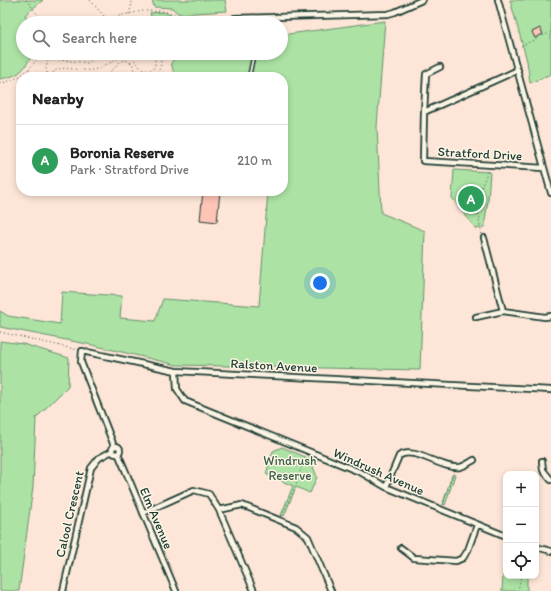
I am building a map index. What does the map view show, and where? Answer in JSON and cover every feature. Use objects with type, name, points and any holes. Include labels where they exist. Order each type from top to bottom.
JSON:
[{"type":"street","points":[[288,19],[388,14],[422,0]]},
{"type":"street","points":[[498,0],[551,193]]},
{"type":"street","points":[[440,67],[426,74],[424,112],[518,70]]},
{"type":"street","name":"Stratford Drive","points":[[424,112],[423,161],[544,168]]},
{"type":"street","points":[[484,238],[503,311]]},
{"type":"street","points":[[476,317],[503,311],[545,317],[551,316]]},
{"type":"street","points":[[82,351],[81,362],[114,446],[112,447],[112,451],[118,453]]},
{"type":"street","name":"Ralston Avenue","points":[[82,351],[176,371],[551,390]]},
{"type":"street","name":"Windrush Avenue","points":[[176,371],[177,389],[185,401],[362,473],[386,487],[503,535]]},
{"type":"street","name":"Elm Avenue","points":[[114,446],[120,448],[118,453],[176,591]]},
{"type":"street","name":"Calool Crescent","points":[[63,591],[91,468],[99,458],[112,451]]},
{"type":"street","points":[[386,487],[402,454],[412,453],[443,465],[455,467],[462,467],[474,460]]},
{"type":"street","points":[[542,462],[543,470],[551,480]]},
{"type":"street","points":[[143,512],[194,490],[209,494],[219,510],[254,591]]},
{"type":"street","points":[[219,510],[242,505],[296,527],[308,537],[331,591]]},
{"type":"street","points":[[402,548],[414,558],[456,561],[463,558],[468,550],[477,525]]},
{"type":"street","points":[[539,549],[551,551]]},
{"type":"lane","points":[[249,72],[252,60]]},
{"type":"path","points":[[26,0],[39,16]]},
{"type":"path","points":[[90,0],[104,16]]},
{"type":"path","points":[[129,14],[132,4],[131,0]]},
{"type":"path","points":[[123,16],[143,11],[164,11],[180,16]]},
{"type":"path","points":[[521,46],[551,32]]},
{"type":"path","points":[[26,72],[36,60]]},
{"type":"path","points":[[47,72],[46,63],[48,60],[88,63],[91,61],[90,60]]},
{"type":"path","points":[[54,72],[57,69],[99,69],[117,60]]},
{"type":"path","points":[[110,72],[120,62],[125,60],[132,63],[134,68],[133,72]]},
{"type":"path","points":[[134,60],[141,68],[148,71],[153,69],[155,60]]},
{"type":"path","points":[[158,72],[161,65],[161,60]]},
{"type":"path","points":[[28,72],[30,68]]},
{"type":"path","points":[[0,83],[16,79]]},
{"type":"path","points":[[484,238],[479,222],[480,219],[477,211],[477,200],[490,164]]},
{"type":"path","points":[[0,332],[82,351]]},
{"type":"path","points":[[280,521],[295,487],[306,451]]},
{"type":"path","points":[[442,510],[455,467]]},
{"type":"path","points":[[518,591],[520,579]]},
{"type":"green space","points":[[0,0],[43,0],[26,16],[16,16],[16,60],[29,60],[21,71],[16,72],[16,74],[0,79]]},
{"type":"green space","points":[[152,0],[225,0],[227,11],[179,14],[172,8],[154,7]]},
{"type":"green space","points":[[510,0],[551,0],[551,74],[530,83],[527,61]]},
{"type":"green space","points":[[163,12],[174,16],[151,16],[150,13]]},
{"type":"green space","points":[[385,21],[377,126],[381,213],[425,231],[420,370],[177,365],[92,345],[0,327],[0,311],[8,316],[60,324],[62,292],[122,296],[120,318],[155,321],[163,299],[259,306],[268,196],[288,196],[288,72],[174,72],[171,63],[173,60],[288,60],[288,34]]},
{"type":"green space","points":[[454,170],[490,172],[484,227],[476,229],[452,198]]},
{"type":"green space","points":[[0,341],[23,344],[69,358],[68,386],[36,418],[33,487],[19,591],[0,591]]},
{"type":"green space","name":"Windrush Reserve","points":[[282,447],[310,459],[317,477],[310,493],[296,487],[284,516],[281,515],[293,486],[266,474],[273,451]]},
{"type":"green space","points":[[452,475],[455,475],[445,505],[443,503]]},
{"type":"green space","points":[[503,575],[503,579],[527,579],[527,591],[502,591]]},
{"type":"building","points":[[540,28],[543,34],[535,38],[532,32]]},
{"type":"building","points":[[202,196],[220,196],[217,222],[200,220]]},
{"type":"place","name":"Boronia Reserve","points":[[471,199]]}]
